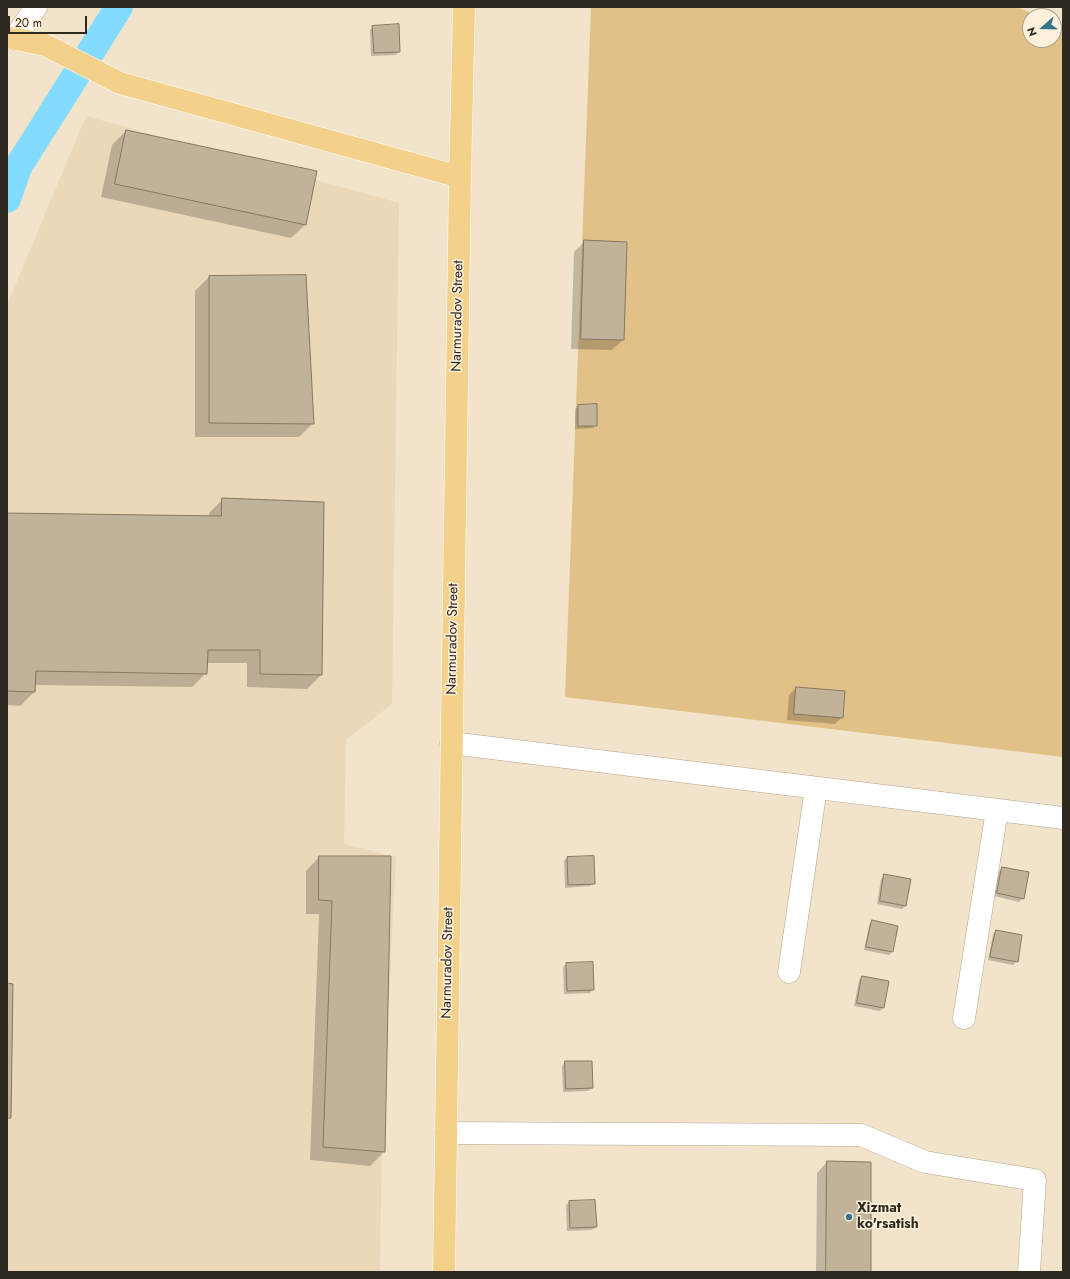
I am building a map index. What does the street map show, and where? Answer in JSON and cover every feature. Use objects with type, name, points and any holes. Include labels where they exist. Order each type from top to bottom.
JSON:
[{"type":"main road","name":"Narmuradov Street","points":[[444,1272],[451,743],[464,7]]},
{"type":"main road","points":[[9,37],[45,45],[120,83],[460,177]]},
{"type":"street","points":[[9,37],[36,7]]},
{"type":"street","points":[[451,743],[1063,818]]},
{"type":"street","points":[[789,972],[816,788]]},
{"type":"street","points":[[964,1018],[997,810]]},
{"type":"street","points":[[446,1132],[861,1135],[925,1162],[1035,1180],[1029,1272]]},
{"type":"shaded area","points":[[591,7],[1016,7],[1022,9],[1022,48],[1062,48],[1063,24],[1063,757],[565,697]]},
{"type":"shaded area","points":[[86,116],[399,203],[392,704],[346,740],[344,844],[396,857],[382,1135],[380,1272],[7,1272],[7,305]]},
{"type":"building","points":[[399,24],[400,52],[374,53],[372,26]]},
{"type":"building","points":[[126,130],[317,171],[306,225],[115,184]]},
{"type":"building","points":[[584,240],[627,242],[624,340],[581,339]]},
{"type":"building","points":[[306,275],[314,424],[209,423],[209,276]]},
{"type":"building","points":[[597,404],[597,426],[578,426],[578,405]]},
{"type":"building","points":[[222,498],[324,502],[322,675],[260,674],[260,650],[208,650],[207,674],[36,671],[35,692],[7,691],[7,513],[221,516]]},
{"type":"building","points":[[796,687],[845,691],[843,718],[794,714]]},
{"type":"building","points":[[319,856],[391,856],[385,1152],[323,1147],[332,901],[319,900]]},
{"type":"building","points":[[594,856],[595,884],[568,885],[567,857]]},
{"type":"building","points":[[1002,867],[1029,872],[1024,899],[997,893]]},
{"type":"building","points":[[884,874],[911,879],[906,906],[880,901]]},
{"type":"building","points":[[872,920],[898,926],[893,952],[866,947]]},
{"type":"building","points":[[996,930],[1022,935],[1018,962],[990,957]]},
{"type":"building","points":[[593,962],[594,990],[567,991],[566,963]]},
{"type":"building","points":[[862,976],[889,981],[884,1008],[857,1003]]},
{"type":"building","points":[[7,983],[13,984],[11,1118],[7,1118]]},
{"type":"building","points":[[565,1061],[592,1061],[593,1088],[566,1089]]},
{"type":"building","name":"Xizmat ko'rsatish","points":[[827,1161],[871,1162],[871,1272],[826,1272]]},
{"type":"building","points":[[595,1200],[597,1227],[570,1228],[569,1201]]},
{"type":"waterway","points":[[7,199],[18,167],[119,7]]},
{"type":"place","name":"Xizmat ko'rsatish","points":[[849,1217]]}]
